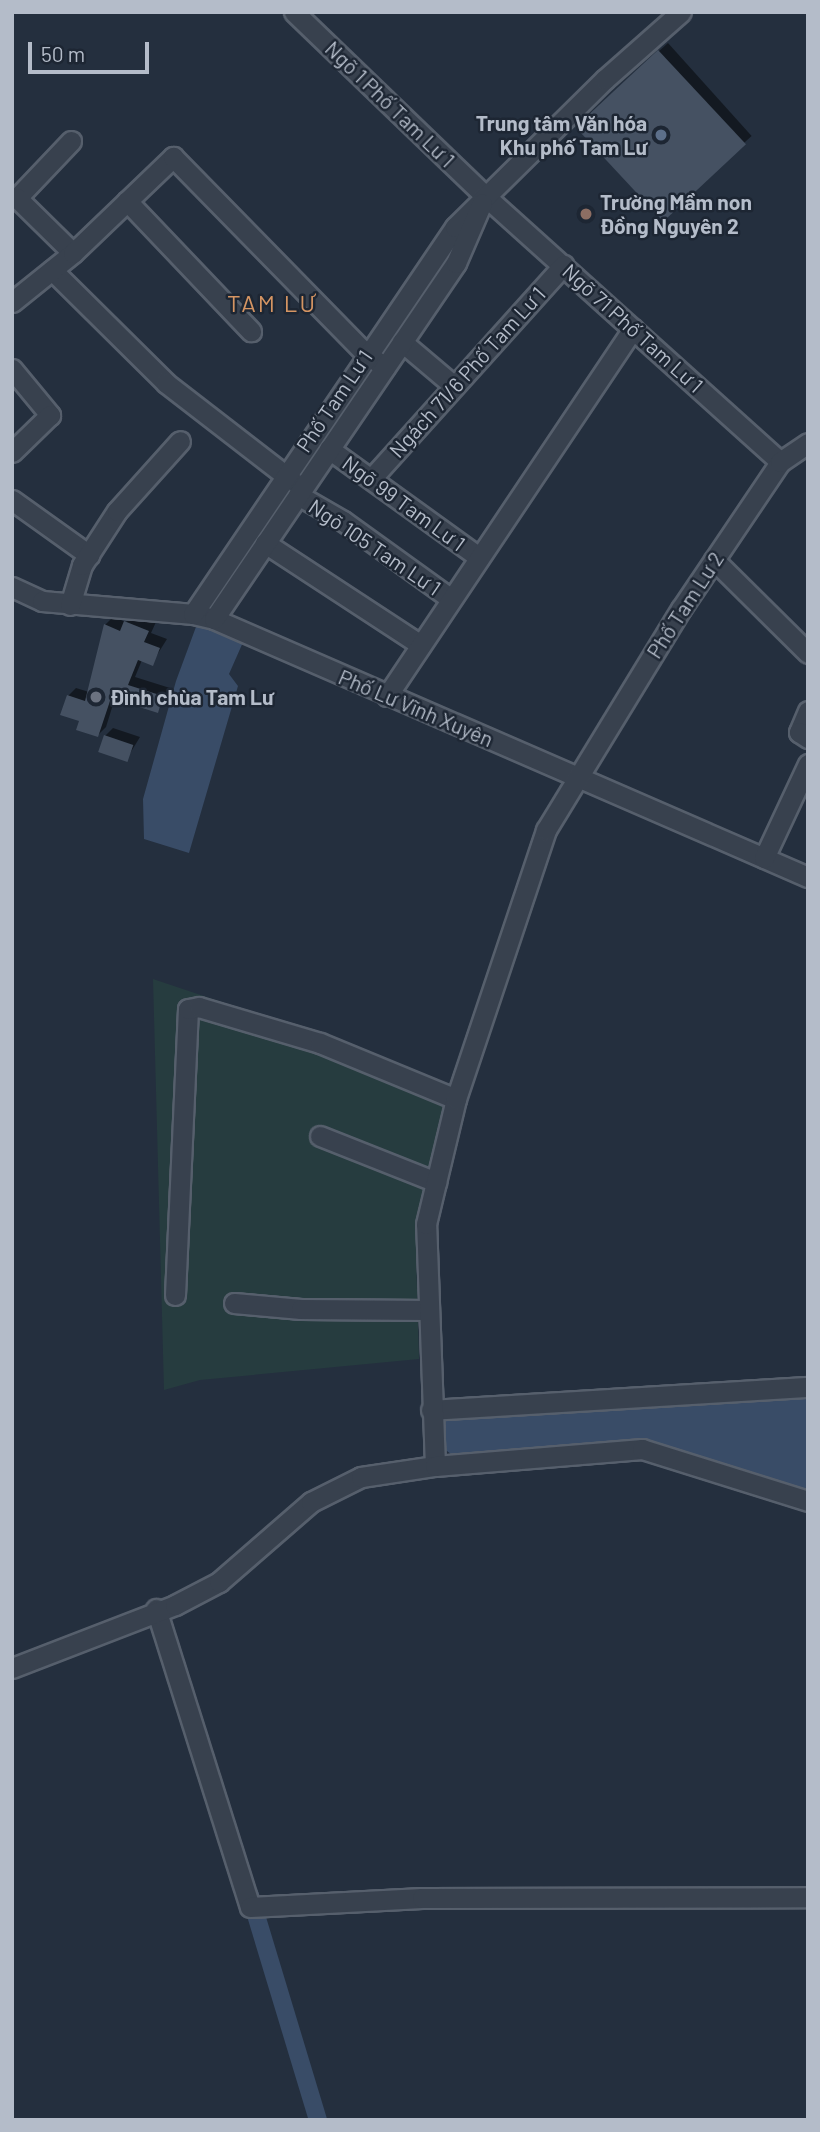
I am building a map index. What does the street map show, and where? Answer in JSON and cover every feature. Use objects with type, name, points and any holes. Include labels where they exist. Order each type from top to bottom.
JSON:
[{"type":"street","name":"Ngõ 1 Phố Tam Lư 1","points":[[294,12],[485,196]]},
{"type":"street","name":"Phố Tam Lư 1","points":[[193,614],[284,474],[454,227],[681,12]]},
{"type":"street","points":[[71,141],[17,198],[73,254]]},
{"type":"street","points":[[12,302],[73,254],[173,157],[366,354],[385,367]]},
{"type":"street","name":"Phố Tam Lư 1","points":[[214,619],[456,263],[485,196]]},
{"type":"street","name":"Ngõ 71 Phố Tam Lư 1","points":[[485,196],[780,462]]},
{"type":"street","points":[[127,201],[251,331]]},
{"type":"street","name":"Ngách 71/6 Phố Tam Lư 1","points":[[371,479],[564,265]]},
{"type":"street","name":"Ngõ 105 Tam Lư 1","points":[[52,270],[166,383],[284,474],[300,492],[451,599]]},
{"type":"street","points":[[387,696],[633,329]]},
{"type":"street","points":[[402,342],[454,386]]},
{"type":"street","points":[[12,369],[50,415],[12,452]]},
{"type":"street","points":[[70,605],[89,555],[117,511],[180,441]]},
{"type":"street","name":"Phố Tam Lư 2","points":[[435,1466],[431,1417],[426,1224],[456,1099],[545,830],[574,778],[780,462],[808,443]]},
{"type":"street","name":"Ngõ 99 Tam Lư 1","points":[[329,449],[479,556]]},
{"type":"street","points":[[12,500],[89,555]]},
{"type":"street","points":[[265,543],[421,645]]},
{"type":"street","points":[[714,560],[808,653]]},
{"type":"street","name":"Phố Lư Vĩnh Xuyên","points":[[12,587],[42,601],[193,614],[214,619],[574,778],[808,877]]},
{"type":"street","points":[[808,711],[799,732],[808,738]]},
{"type":"street","points":[[764,858],[808,764]]},
{"type":"street","points":[[175,1295],[188,1010],[199,1007],[320,1043],[456,1099]]},
{"type":"street","points":[[320,1136],[436,1182]]},
{"type":"street","points":[[234,1303],[301,1309],[428,1310]]},
{"type":"street","points":[[431,1417],[808,1387]]},
{"type":"street","points":[[12,1668],[166,1607],[219,1582],[334,1488],[361,1477],[435,1466],[642,1449],[808,1501]]},
{"type":"street","points":[[166,1607],[254,1906],[422,1898],[808,1897]]},
{"type":"green space","points":[[153,979],[311,1032],[452,1086],[422,1211],[416,1256],[419,1359],[200,1380],[164,1390]]},
{"type":"water","points":[[200,616],[244,640],[229,674],[238,686],[189,853],[144,839],[143,799],[176,681]]},
{"type":"water","points":[[808,1394],[808,1487],[802,1490],[643,1438],[538,1452],[452,1455],[442,1447],[439,1417]]},
{"type":"building","name":"Trung tâm Văn hóa Khu phố Tam Lư","points":[[658,50],[746,144],[663,221],[575,127]]},
{"type":"building","points":[[124,621],[149,631],[144,642],[160,648],[153,666],[138,660],[128,685],[163,696],[158,713],[111,698],[98,737],[76,730],[79,721],[60,715],[67,695],[85,701],[104,624],[120,631]]},
{"type":"building","points":[[104,735],[133,745],[127,762],[98,752]]},
{"type":"waterway","points":[[250,1895],[318,2120]]},
{"type":"place","name":"Trung tâm Văn hóa Khu phố Tam Lư","points":[[661,135]]},
{"type":"place","name":"Trường Mầm non Đồng Nguyên 2","points":[[586,214]]},
{"type":"place","name":"Đình chùa Tam Lư","points":[[96,697]]},
{"type":"district","name":"TAM LƯ","points":[[272,303]]}]
